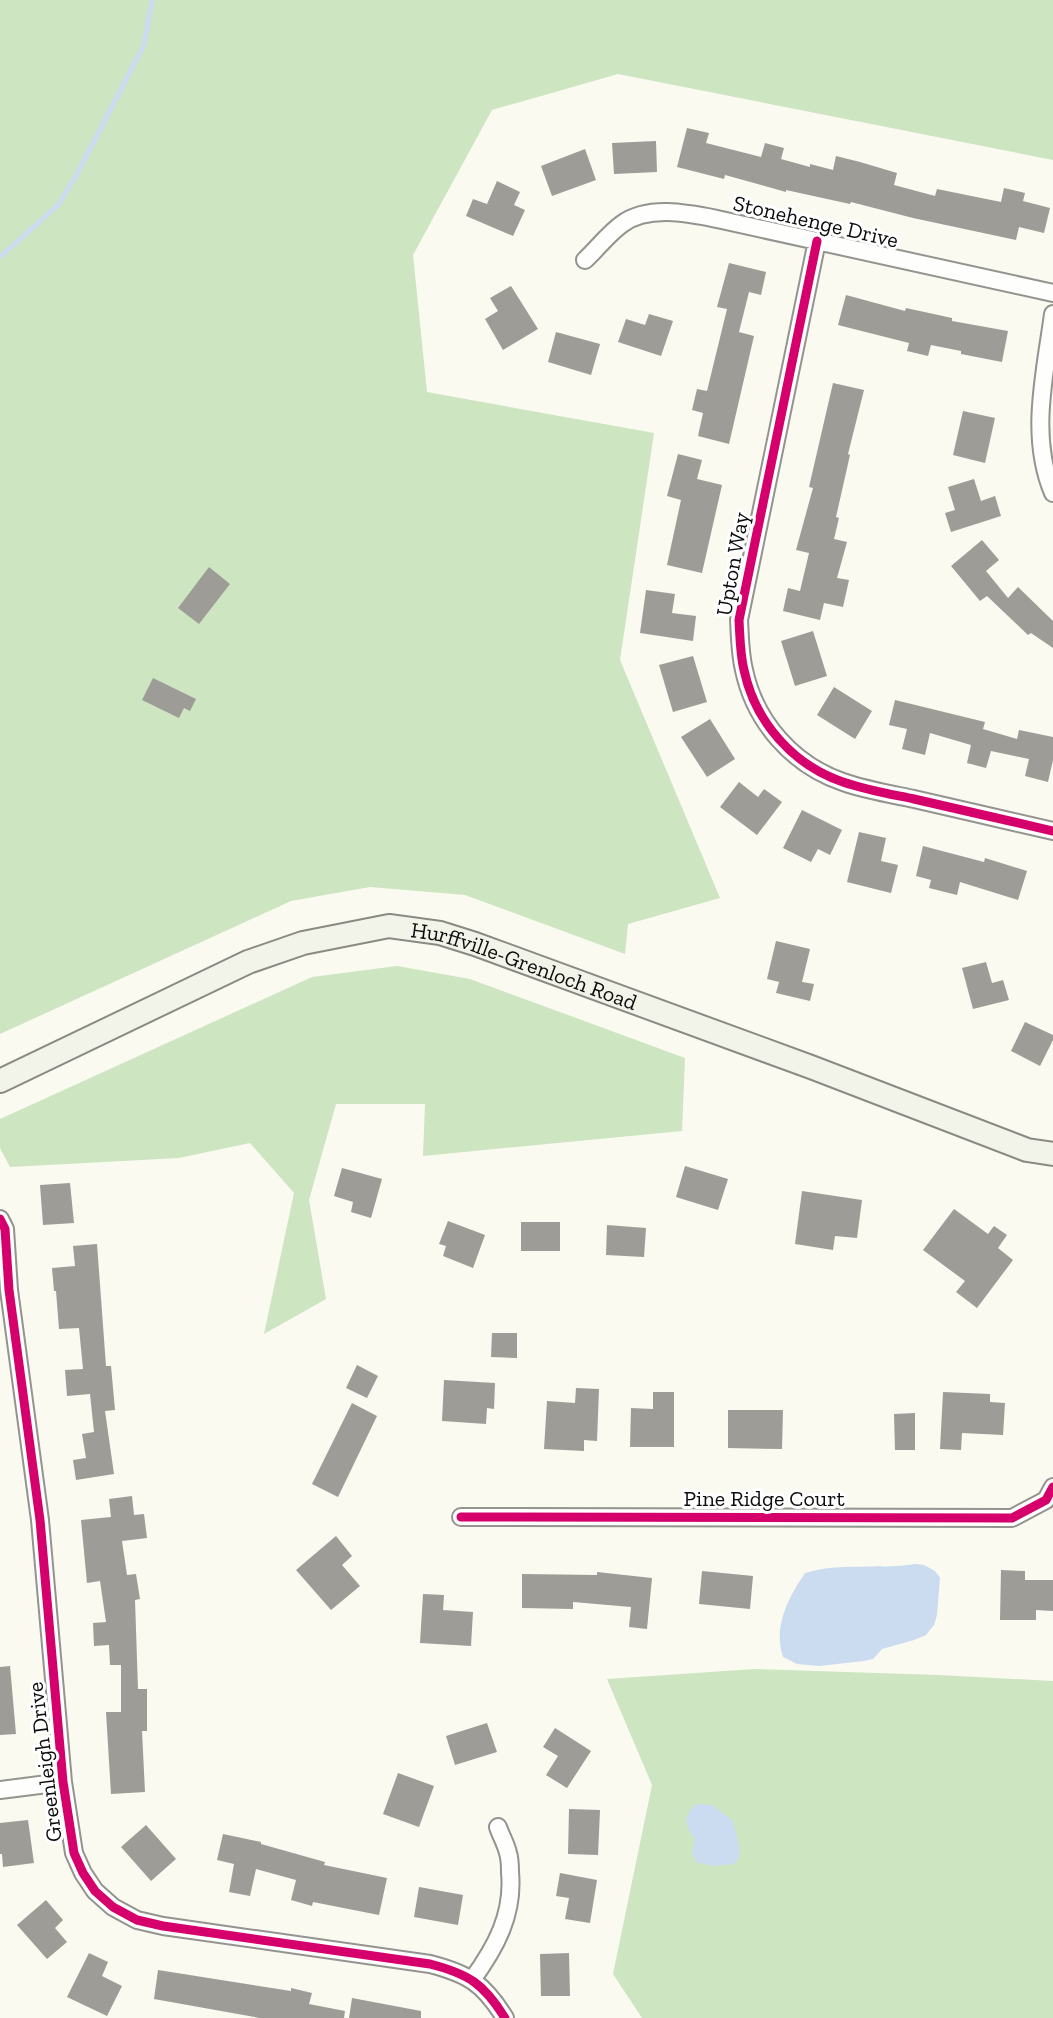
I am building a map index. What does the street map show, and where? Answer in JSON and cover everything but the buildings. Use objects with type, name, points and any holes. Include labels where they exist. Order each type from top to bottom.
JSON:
[{"type":"main road","name":"Hurffville-Grenloch Road","points":[[0,1081],[249,962],[303,943],[389,926],[440,933],[475,944],[800,1063],[1027,1150],[1053,1154]]},
{"type":"street","name":"Stonehenge Drive","points":[[585,260],[622,224],[640,216],[678,213],[717,219],[1053,293]]},
{"type":"street","name":"Upton Way","points":[[817,242],[739,620],[744,672],[753,696],[776,738],[792,753],[824,775],[864,788],[1053,831]]},
{"type":"street","points":[[1053,314],[1040,414],[1040,435],[1045,467],[1053,493]]},
{"type":"street","name":"Greenleigh Drive","points":[[0,1219],[5,1229],[4,1290],[40,1520],[63,1782],[74,1853],[83,1873],[95,1891],[113,1907],[137,1920],[163,1926],[430,1964],[448,1969],[472,1980],[486,1991],[506,2018]]},
{"type":"street","name":"Pine Ridge Court","points":[[461,1516],[1012,1518],[1046,1500],[1053,1487]]},
{"type":"street","points":[[0,1790],[63,1782]]},
{"type":"street","points":[[472,1980],[489,1957],[501,1932],[509,1906],[511,1882],[509,1855],[498,1827]]},
{"type":"green space","points":[[0,0],[1053,0],[1053,160],[618,74],[492,110],[413,255],[427,392],[654,433],[620,660],[720,898],[628,924],[625,954],[465,895],[370,887],[291,901],[0,1034]]},
{"type":"green space","points":[[397,966],[470,979],[685,1058],[682,1131],[423,1156],[425,1104],[336,1104],[309,1200],[326,1299],[264,1334],[294,1193],[250,1143],[179,1158],[10,1167],[0,1148],[0,1119],[312,977]]},
{"type":"green space","points":[[755,1669],[1053,1681],[1053,2018],[642,2018],[613,1974],[652,1785],[607,1679]]},
{"type":"water","points":[[924,1565],[935,1571],[940,1578],[937,1615],[934,1625],[926,1635],[882,1649],[873,1659],[864,1661],[819,1666],[797,1664],[783,1657],[780,1646],[781,1624],[793,1592],[805,1573],[832,1568]]},
{"type":"water","points":[[697,1804],[712,1805],[733,1821],[740,1849],[739,1858],[734,1864],[713,1866],[696,1862],[692,1853],[695,1839],[687,1825],[687,1816]]},
{"type":"waterway","points":[[0,257],[58,205],[77,174],[144,45],[152,0]]},
{"type":"cycle path","points":[[817,241],[739,620],[742,658],[749,689],[767,724],[779,739],[808,765],[825,774],[869,790],[1053,831]]},
{"type":"cycle path","points":[[0,1219],[5,1229],[9,1290],[40,1520],[63,1782],[74,1853],[83,1873],[95,1891],[113,1907],[137,1920],[163,1926],[430,1964],[444,1968],[474,1982],[490,1997],[505,2018]]},
{"type":"cycle path","points":[[461,1517],[1012,1518],[1046,1500],[1053,1487]]}]
